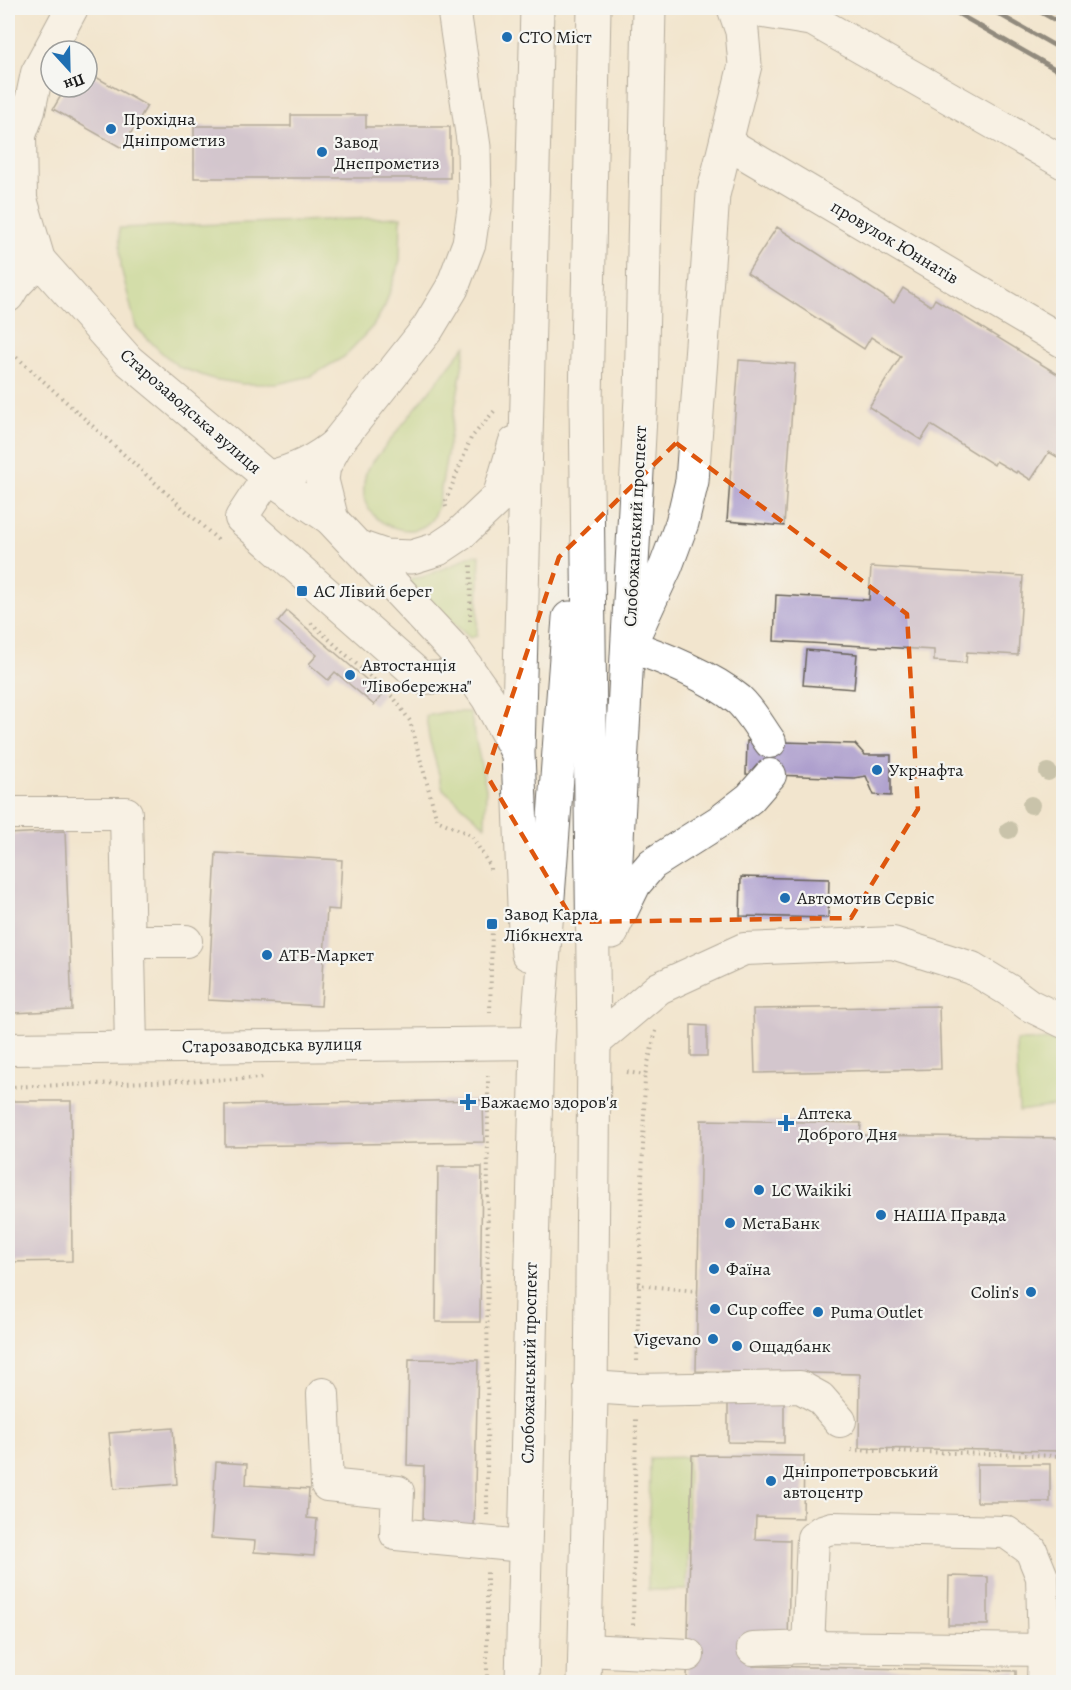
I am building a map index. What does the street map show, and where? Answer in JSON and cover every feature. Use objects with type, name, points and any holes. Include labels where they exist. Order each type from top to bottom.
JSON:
[{"type":"main road","points":[[457,8],[455,17],[474,147],[475,202],[470,243],[452,288],[428,328],[337,443],[324,466],[322,480],[332,520],[455,651],[488,698],[518,753]]},
{"type":"main road","name":"Слобожанський проспект","points":[[537,8],[515,399],[518,753],[525,930],[537,1043]]},
{"type":"main road","name":"Слобожанський проспект","points":[[584,1683],[594,1043],[586,401],[594,8]]},
{"type":"main road","name":"Слобожанський проспект","points":[[594,1043],[613,929],[629,646],[641,398],[649,8]]},
{"type":"main road","points":[[629,646],[666,566],[682,523],[692,481],[713,195],[745,65],[742,30],[734,8]]},
{"type":"main road","points":[[359,547],[385,556],[412,556],[438,549],[459,535],[499,497],[515,399]]},
{"type":"main road","name":"Слобожанський проспект","points":[[522,1683],[537,1043],[586,401]]},
{"type":"main road","points":[[636,475],[643,488],[663,496],[677,492],[692,481]]},
{"type":"street","points":[[8,296],[14,286],[39,260],[21,199],[20,135],[29,111],[37,73],[72,8]]},
{"type":"street","points":[[739,8],[813,20],[1064,163]]},
{"type":"street","name":"провулок Юннатів","points":[[727,143],[1064,342]]},
{"type":"street","name":"Старозаводська вулиця","points":[[8,242],[39,260],[128,360],[268,477],[332,520]]},
{"type":"street","points":[[337,443],[322,456],[304,466],[268,477],[241,518],[422,678],[473,676]]},
{"type":"street","points":[[629,646],[659,656],[733,696],[740,701],[770,742]]},
{"type":"street","points":[[613,929],[635,884],[652,864],[723,819],[750,798],[770,775]]},
{"type":"street","points":[[8,813],[126,813],[131,1047]]},
{"type":"street","points":[[129,940],[186,941]]},
{"type":"street","points":[[594,1043],[659,988],[744,949],[893,944],[972,968],[1029,1005],[1064,1022]]},
{"type":"street","name":"Старозаводська вулиця","points":[[8,1049],[131,1047],[492,1062],[537,1043]]},
{"type":"street","points":[[590,1387],[636,1390],[800,1387],[820,1398],[840,1421]]},
{"type":"street","points":[[323,1394],[327,1485],[398,1492],[396,1534],[524,1546]]},
{"type":"street","points":[[808,1647],[813,1538],[822,1531],[832,1528],[1006,1532],[1031,1550],[1042,1577],[1043,1683]]},
{"type":"street","points":[[753,1649],[808,1647],[1044,1650]]},
{"type":"street","points":[[585,1650],[688,1655]]},
{"type":"path","points":[[8,350],[223,544]]},
{"type":"path","points":[[470,622],[471,560],[445,503],[471,438],[515,399]]},
{"type":"path","points":[[308,621],[394,698],[410,721],[437,820],[471,835],[490,866]]},
{"type":"path","points":[[490,878],[492,857]]},
{"type":"path","points":[[487,1683],[492,924]]},
{"type":"path","points":[[632,1653],[638,1285],[645,1075],[660,1016],[659,988]]},
{"type":"path","points":[[627,1072],[645,1075]]},
{"type":"path","points":[[8,1087],[277,1078]]},
{"type":"path","points":[[638,1285],[698,1291]]},
{"type":"path","points":[[840,1421],[847,1449],[1062,1456],[1064,1463]]},
{"type":"highlighted area","points":[[676,443],[907,614],[918,809],[851,918],[574,922],[486,774],[559,557]]},
{"type":"green space","points":[[401,217],[400,260],[385,306],[373,326],[344,357],[311,376],[277,384],[243,384],[213,379],[179,367],[136,327],[121,268],[119,228]]},
{"type":"green space","points":[[466,345],[438,506],[432,519],[424,526],[404,530],[393,527],[383,522],[367,507],[364,497],[364,479],[367,469]]},
{"type":"green space","points":[[480,555],[477,636],[470,638],[408,583],[413,578],[423,577],[468,556]]},
{"type":"green space","points":[[445,712],[470,712],[486,789],[485,826],[443,789],[429,738],[426,716]]},
{"type":"green space","points":[[1063,1040],[1063,1105],[1019,1111],[1016,1041]]},
{"type":"green space","points":[[688,1457],[687,1590],[648,1590],[650,1458]]},
{"type":"building","name":"Прохідна Дніпрометиз","points":[[99,79],[147,106],[122,148],[53,109],[59,99],[99,99]]},
{"type":"building","name":"Завод Днепрометиз","points":[[291,115],[366,115],[366,127],[450,127],[450,178],[194,178],[194,126],[291,126]]},
{"type":"building","points":[[777,227],[894,303],[903,288],[931,306],[935,299],[1064,378],[1064,461],[1049,452],[1031,480],[996,461],[994,465],[931,425],[921,440],[869,407],[901,356],[871,337],[864,349],[747,273]]},
{"type":"building","points":[[739,360],[795,364],[784,526],[727,521]]},
{"type":"building","points":[[871,567],[1023,576],[1018,655],[967,652],[966,663],[934,661],[934,650],[774,641],[776,595],[869,600]]},
{"type":"building","points":[[287,611],[383,694],[374,705],[335,672],[328,680],[309,664],[317,655],[278,622]]},
{"type":"building","points":[[806,650],[857,654],[854,689],[803,685]]},
{"type":"building","points":[[747,741],[855,744],[865,755],[891,755],[891,796],[874,795],[866,776],[854,778],[746,774]]},
{"type":"building","points":[[65,831],[72,1010],[14,1013],[8,834]]},
{"type":"building","name":"АТБ-Маркет","points":[[216,853],[342,860],[339,910],[327,909],[321,1006],[208,1000]]},
{"type":"building","name":"Автомотив Сервіс","points":[[741,877],[829,879],[828,918],[740,916]]},
{"type":"building","points":[[939,1006],[941,1069],[755,1073],[753,1009]]},
{"type":"building","points":[[691,1025],[707,1026],[707,1056],[691,1056]]},
{"type":"building","points":[[483,1100],[484,1142],[225,1146],[225,1105]]},
{"type":"building","points":[[8,1101],[71,1101],[72,1261],[8,1262]]},
{"type":"building","name":"НАША Правда","points":[[701,1120],[861,1123],[860,1135],[1064,1138],[1064,1451],[859,1448],[860,1374],[696,1371]]},
{"type":"building","points":[[438,1167],[482,1167],[480,1322],[436,1322]]},
{"type":"building","points":[[409,1359],[478,1360],[474,1529],[423,1528],[424,1466],[407,1465]]},
{"type":"building","points":[[728,1400],[784,1400],[784,1443],[728,1442]]},
{"type":"building","points":[[173,1428],[177,1484],[114,1489],[109,1433]]},
{"type":"building","points":[[692,1455],[804,1456],[803,1518],[756,1517],[755,1539],[790,1540],[788,1644],[753,1643],[753,1666],[1016,1671],[1016,1682],[687,1682]]},
{"type":"building","points":[[216,1462],[247,1464],[246,1485],[309,1489],[307,1518],[317,1519],[314,1556],[254,1552],[255,1541],[211,1538]]},
{"type":"building","points":[[977,1464],[1050,1464],[1050,1502],[977,1502]]},
{"type":"building","points":[[949,1576],[988,1577],[988,1625],[948,1625]]},
{"type":"railway","points":[[948,8],[1064,74]]},
{"type":"railway","points":[[988,8],[1064,51]]},
{"type":"railway","points":[[1033,8],[1064,25]]},
{"type":"place","name":"СТО Міст","points":[[507,37]]},
{"type":"place","name":"Прохідна Дніпрометиз","points":[[111,129]]},
{"type":"place","name":"Завод Днепрометиз","points":[[322,152]]},
{"type":"place","name":"АС Лівий берег","points":[[302,591]]},
{"type":"place","name":"Автостанція \"Лівобережна\"","points":[[350,675]]},
{"type":"place","name":"Укрнафта","points":[[877,770]]},
{"type":"place","name":"Автомотив Сервіс","points":[[785,898]]},
{"type":"place","name":"Завод Карла Лібкнехта","points":[[492,924]]},
{"type":"place","name":"АТБ-Маркет","points":[[267,955]]},
{"type":"place","name":"Бажаємо здоров'я","points":[[468,1102]]},
{"type":"place","name":"Аптека Доброго Дня","points":[[786,1123]]},
{"type":"place","name":"LC Waikiki","points":[[759,1190]]},
{"type":"place","name":"НАША Правда","points":[[881,1215]]},
{"type":"place","name":"МетаБанк","points":[[730,1223]]},
{"type":"place","name":"Фаїна","points":[[714,1269]]},
{"type":"place","name":"Colin's","points":[[1031,1292]]},
{"type":"place","name":"Cup coffee","points":[[715,1309]]},
{"type":"place","name":"Puma Outlet","points":[[818,1312]]},
{"type":"place","name":"Vigevano","points":[[713,1339]]},
{"type":"place","name":"Ощадбанк","points":[[737,1346]]},
{"type":"place","name":"Дніпропетровський автоцентр","points":[[771,1481]]}]
